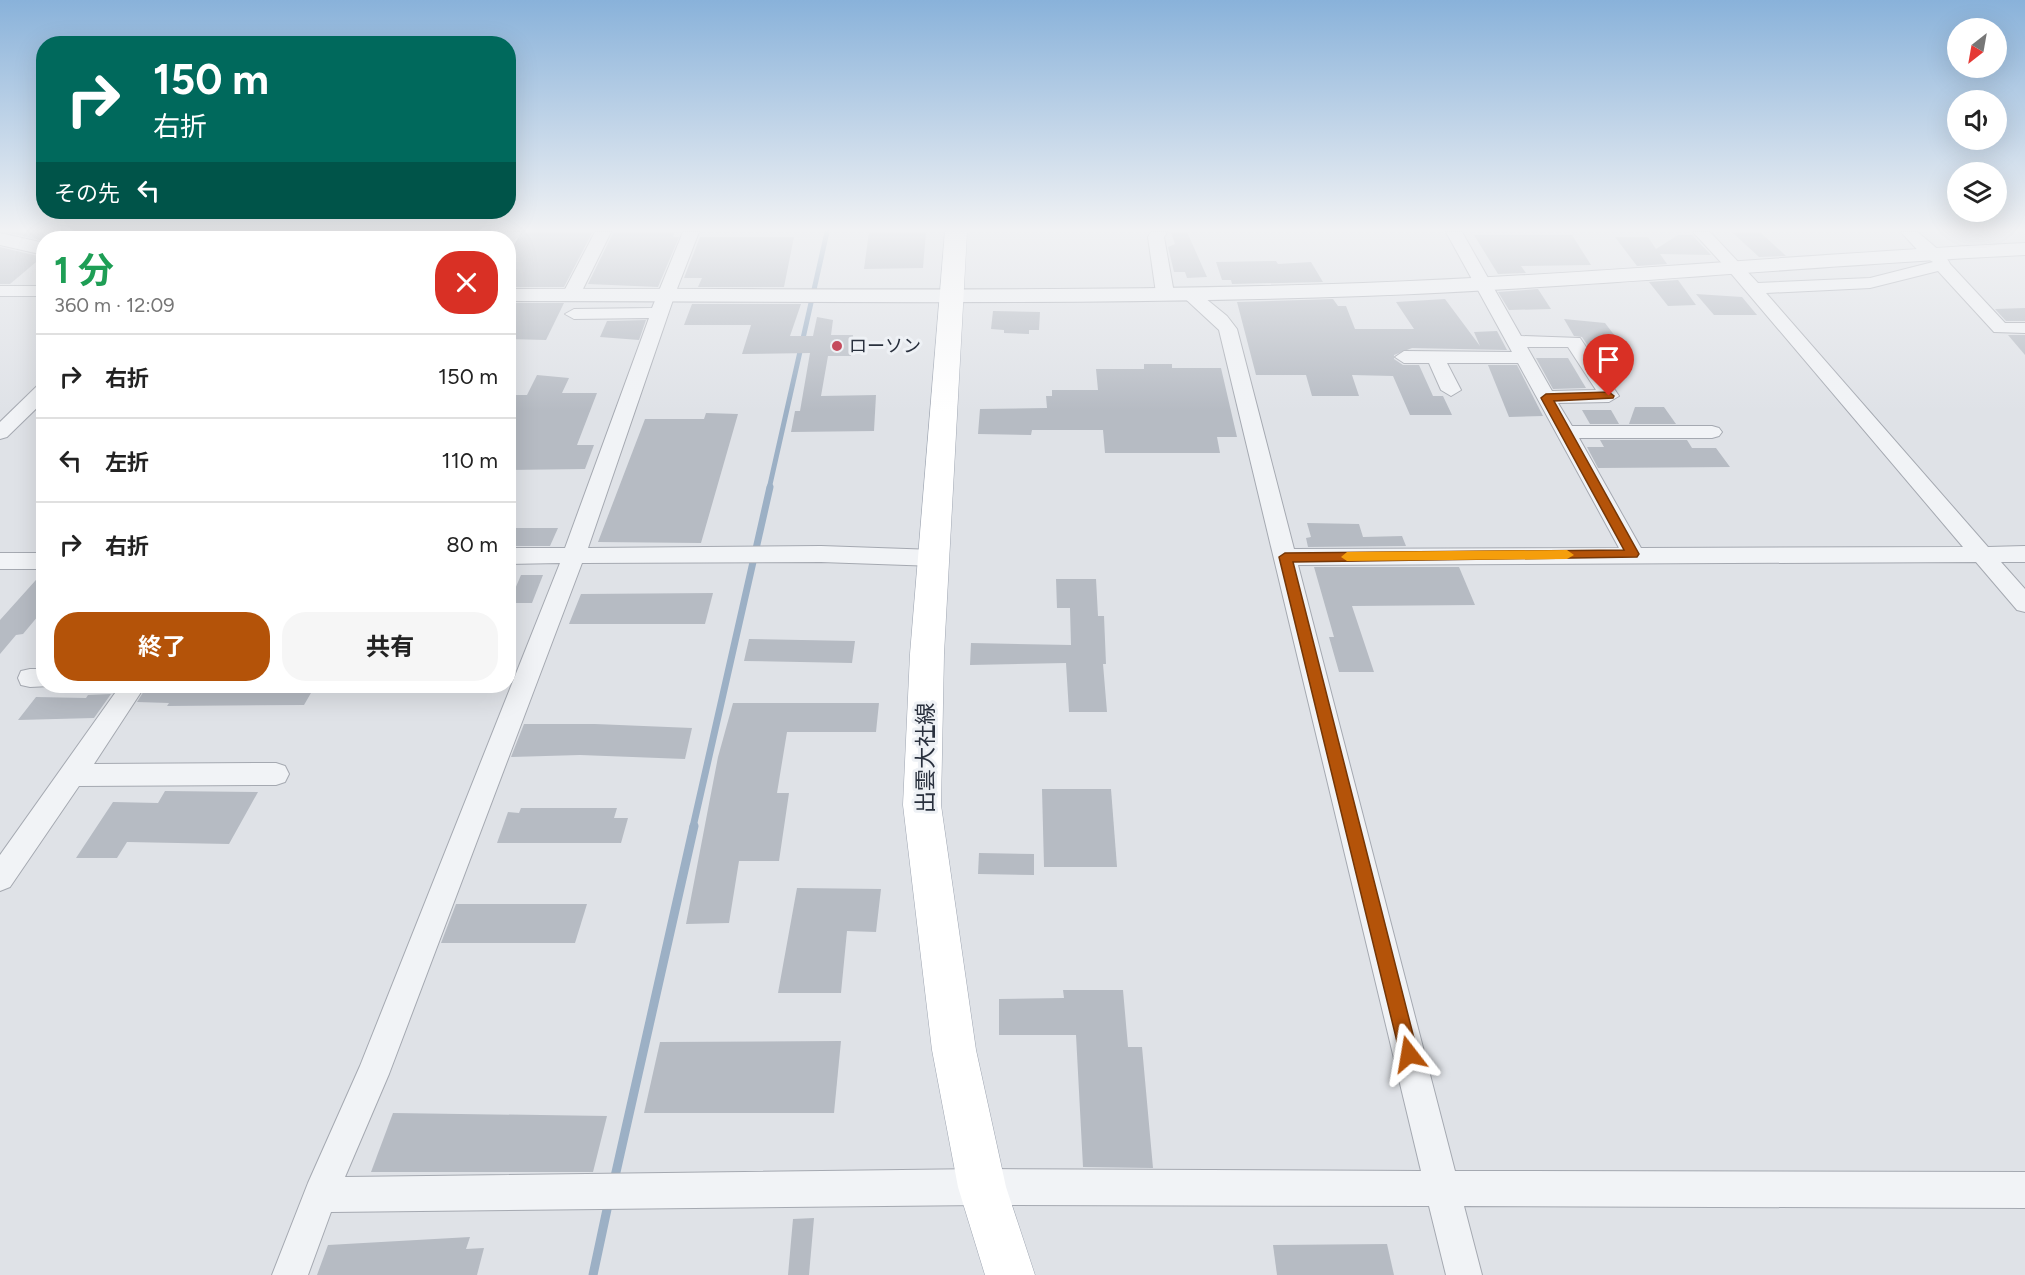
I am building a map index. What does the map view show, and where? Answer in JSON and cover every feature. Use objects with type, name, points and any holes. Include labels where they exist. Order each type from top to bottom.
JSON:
[{"type":"main road","name":"出雲大社線","points":[[952,294],[927,654],[922,805],[954,1050],[982,1187],[1010,1275]]},
{"type":"street","points":[[572,304],[577,292]]},
{"type":"street","points":[[290,1275],[320,1195],[373,1074],[574,555],[668,292]]},
{"type":"street","points":[[516,296],[572,304],[663,304],[952,294],[1188,294],[1262,292]]},
{"type":"street","points":[[1488,292],[1633,554]]},
{"type":"street","points":[[1756,292],[2025,604]]},
{"type":"street","points":[[1966,292],[2000,328],[2025,328]]},
{"type":"street","points":[[1188,294],[1221,320],[1228,329],[1464,1275]]},
{"type":"street","points":[[1404,357],[1436,357],[1574,342],[1609,396],[1546,398]]},
{"type":"street","points":[[1436,357],[1451,390]]},
{"type":"street","points":[[0,433],[36,398]]},
{"type":"street","points":[[1565,432],[1712,432]]},
{"type":"street","points":[[516,556],[821,554],[935,558]]},
{"type":"street","points":[[1285,557],[2025,554]]},
{"type":"street","points":[[0,561],[36,561]]},
{"type":"street","points":[[0,878],[128,693]]},
{"type":"street","points":[[71,775],[276,774]]},
{"type":"street","points":[[320,1195],[982,1187],[2025,1190]]},
{"type":"building","points":[[1498,292],[1540,292],[1551,309],[1509,310]]},
{"type":"building","points":[[1657,292],[1686,292],[1696,305],[1668,306]]},
{"type":"building","points":[[1696,294],[1742,297],[1757,315],[1714,315]]},
{"type":"building","points":[[1333,299],[1338,306],[1346,306],[1355,329],[1414,329],[1396,302],[1445,299],[1480,346],[1474,332],[1497,331],[1507,350],[1412,348],[1394,355],[1394,359],[1403,365],[1419,365],[1433,396],[1443,396],[1452,415],[1410,415],[1393,376],[1352,375],[1359,396],[1312,396],[1306,375],[1256,375],[1237,302]]},
{"type":"building","points":[[516,303],[564,303],[546,340],[516,339]]},
{"type":"building","points":[[692,304],[801,304],[790,336],[813,336],[817,317],[833,320],[831,335],[853,335],[851,356],[828,356],[821,396],[876,395],[874,431],[791,432],[795,411],[800,411],[810,353],[742,354],[751,325],[684,325]]},
{"type":"building","points":[[2025,308],[2025,321],[2006,321],[1995,309]]},
{"type":"building","points":[[993,311],[1040,312],[1039,330],[1029,330],[1029,334],[1004,333],[1004,330],[991,329]]},
{"type":"building","points":[[1564,319],[1605,323],[1634,361],[1599,362],[1582,337],[1574,336]]},
{"type":"building","points":[[646,320],[639,340],[600,337],[607,321]]},
{"type":"building","points":[[2008,335],[2025,335],[2025,355]]},
{"type":"building","points":[[1536,358],[1568,358],[1586,388],[1553,389]]},
{"type":"building","points":[[1144,364],[1172,364],[1172,368],[1221,368],[1237,437],[1217,437],[1220,453],[1105,453],[1103,430],[1032,430],[1031,435],[978,434],[980,409],[1047,408],[1046,396],[1052,396],[1052,390],[1098,390],[1096,369],[1144,369]]},
{"type":"building","points":[[1488,365],[1517,365],[1543,416],[1509,417]]},
{"type":"building","points":[[537,375],[569,378],[562,393],[597,393],[577,445],[594,445],[585,469],[516,470],[516,395],[527,395]]},
{"type":"building","points":[[1635,407],[1664,407],[1676,424],[1629,424]]},
{"type":"building","points":[[1582,410],[1611,410],[1619,424],[1590,424]]},
{"type":"building","points":[[706,413],[738,414],[701,543],[598,542],[645,419],[704,419]]},
{"type":"building","points":[[1600,440],[1687,440],[1692,448],[1716,448],[1730,467],[1598,468],[1587,447],[1604,447]]},
{"type":"building","points":[[1307,523],[1359,524],[1363,537],[1402,536],[1406,546],[1308,547],[1306,538],[1311,537]]},
{"type":"building","points":[[516,528],[558,528],[550,546],[516,546]]},
{"type":"building","points":[[1314,567],[1459,567],[1475,605],[1352,606],[1374,672],[1339,672],[1329,637],[1334,637]]},
{"type":"building","points":[[521,575],[543,575],[532,603],[516,603],[516,587]]},
{"type":"building","points":[[1056,579],[1096,579],[1098,616],[1104,616],[1106,664],[1103,664],[1107,712],[1069,712],[1066,663],[970,665],[971,643],[1071,645],[1070,608],[1057,608]]},
{"type":"building","points":[[36,580],[36,619],[23,634],[16,635],[0,654],[0,620]]},
{"type":"building","points":[[713,593],[705,624],[569,624],[581,594]]},
{"type":"building","points":[[749,639],[855,641],[852,663],[744,661]]},
{"type":"building","points":[[143,693],[311,693],[304,705],[167,706],[169,703],[137,702]]},
{"type":"building","points":[[111,694],[94,718],[18,720],[36,697],[86,698],[88,695]]},
{"type":"building","points":[[733,703],[879,703],[876,732],[787,732],[777,793],[789,793],[779,861],[739,861],[729,923],[686,924],[718,757]]},
{"type":"building","points":[[524,724],[692,728],[685,759],[580,755],[511,757]]},
{"type":"building","points":[[1042,789],[1111,789],[1117,867],[1044,867]]},
{"type":"building","points":[[165,791],[258,792],[229,844],[127,842],[117,858],[76,858],[113,802],[158,803]]},
{"type":"building","points":[[521,808],[617,808],[614,818],[628,818],[621,843],[497,843],[508,812],[519,813]]},
{"type":"building","points":[[979,853],[1034,854],[1034,875],[978,874]]},
{"type":"building","points":[[797,888],[881,889],[876,932],[847,931],[841,993],[778,993]]},
{"type":"building","points":[[456,904],[587,904],[575,943],[441,943]]},
{"type":"building","points":[[1063,990],[1123,990],[1128,1047],[1142,1047],[1153,1168],[1083,1167],[1076,1035],[999,1035],[999,999],[1064,998]]},
{"type":"building","points":[[841,1041],[834,1113],[644,1113],[660,1042]]},
{"type":"building","points":[[393,1113],[607,1116],[593,1172],[371,1172]]},
{"type":"building","points":[[814,1218],[809,1275],[788,1275],[793,1219]]},
{"type":"building","points":[[470,1237],[466,1249],[484,1248],[477,1275],[317,1275],[328,1245]]},
{"type":"building","points":[[1387,1244],[1394,1275],[1277,1275],[1273,1245]]},
{"type":"waterway","points":[[769,489],[814,292]]},
{"type":"waterway","points":[[693,827],[770,487]]},
{"type":"waterway","points":[[614,1181],[694,826]]},
{"type":"waterway","points":[[593,1275],[609,1200]]},
{"type":"slow traffic","points":[[1347,557],[1567,555]]},
{"type":"place","name":"ローソン","points":[[837,346]]},
{"type":"route","points":[[1409,1054],[1285,557],[1633,554],[1546,398],[1609,396]]}]
